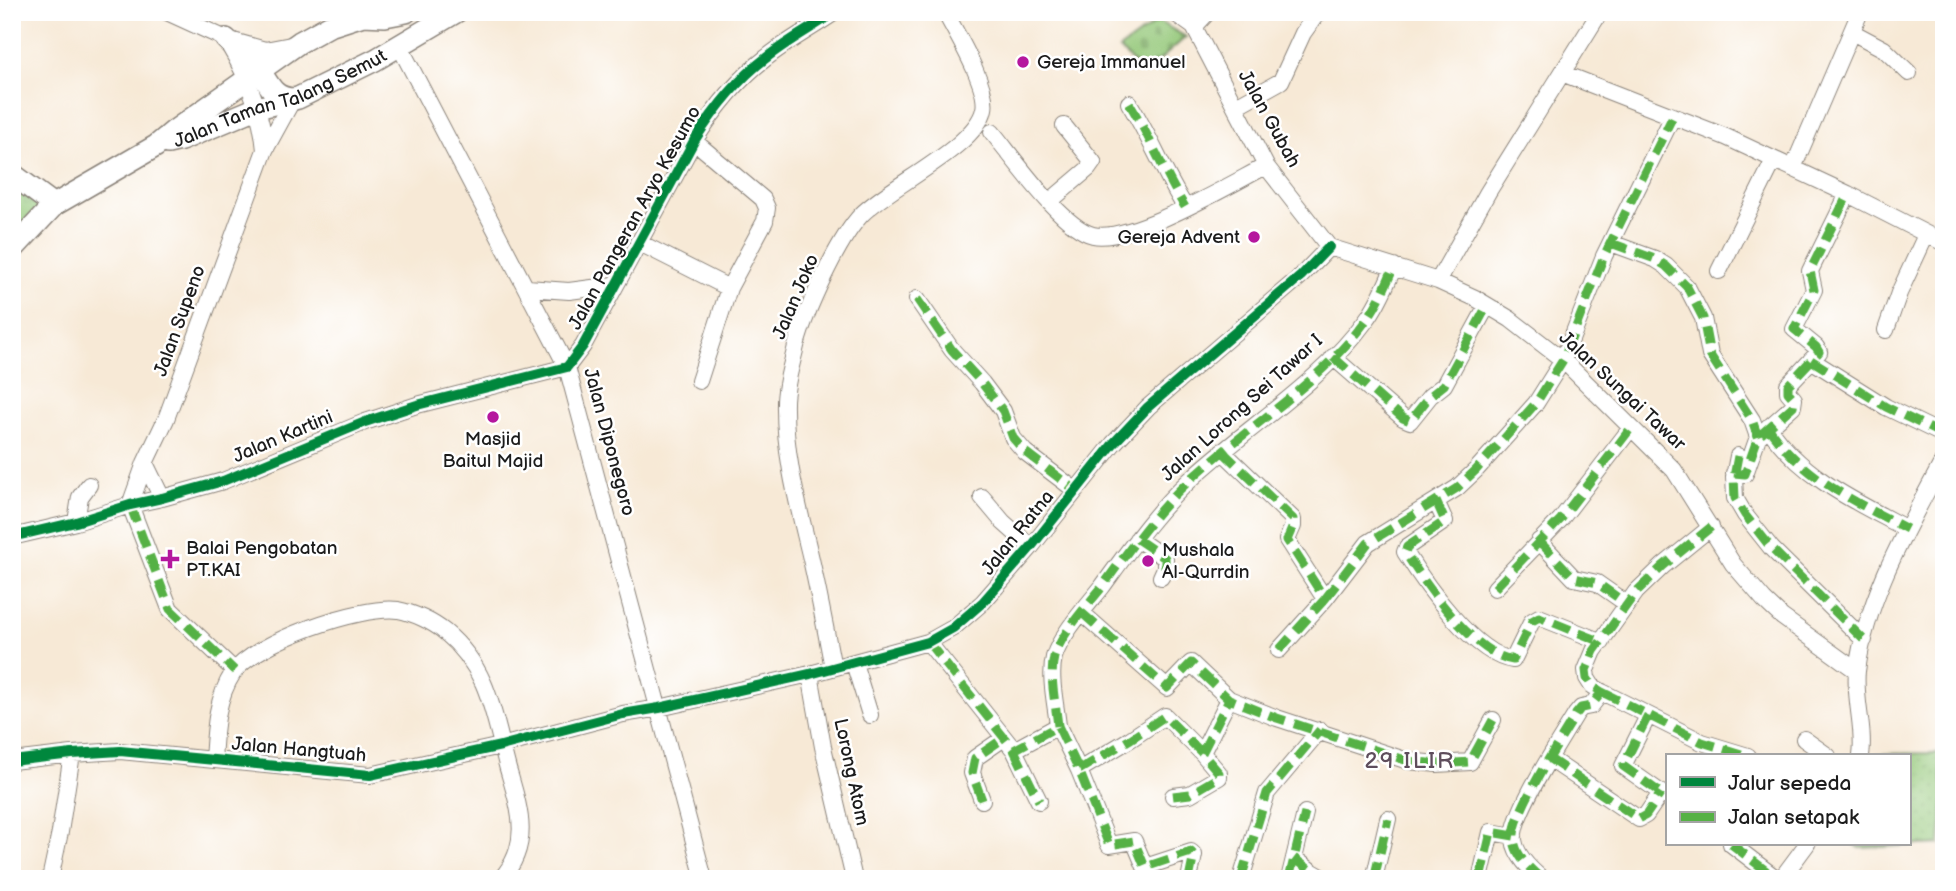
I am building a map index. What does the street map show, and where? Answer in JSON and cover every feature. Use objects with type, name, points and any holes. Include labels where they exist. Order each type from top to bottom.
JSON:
[{"type":"main road","name":"Jalan Taman Talang Semut","points":[[156,146],[181,141],[257,108],[293,99],[375,60],[456,12]]},
{"type":"main road","points":[[391,13],[400,45]]},
{"type":"main road","name":"Jalan Taman Talang Semut","points":[[12,250],[54,205],[156,146],[336,19],[391,13]]},
{"type":"main road","points":[[226,39],[253,76],[263,79],[280,96],[293,99]]},
{"type":"main road","points":[[12,174],[54,205]]},
{"type":"street","points":[[167,12],[226,39],[265,50],[300,42]]},
{"type":"street","name":"Jalan Pangeran Aryo Kesumo","points":[[567,367],[583,346],[694,141],[722,101],[765,58],[835,12]]},
{"type":"street","name":"Jalan Joko","points":[[833,668],[818,588],[790,470],[785,399],[797,343],[809,312],[830,267],[860,216],[881,196],[970,134],[981,118],[985,96],[945,12]]},
{"type":"street","name":"Jalan Gubah","points":[[1173,12],[1194,27],[1266,166],[1329,247]]},
{"type":"street","points":[[1194,27],[1208,12]]},
{"type":"street","points":[[1236,106],[1281,81],[1303,33],[1318,12]]},
{"type":"street","points":[[1438,281],[1485,198],[1600,12]]},
{"type":"street","points":[[1793,168],[1858,13]]},
{"type":"street","points":[[1852,32],[1884,49],[1909,72]]},
{"type":"street","name":"Jalan Diponegoro","points":[[400,45],[567,367],[704,879]]},
{"type":"street","points":[[1562,72],[1672,118],[1726,137],[1849,194],[1944,243]]},
{"type":"street","points":[[253,76],[265,150]]},
{"type":"street","name":"Jalan Supeno","points":[[130,505],[145,463],[166,419],[265,150],[293,99]]},
{"type":"street","points":[[1129,103],[1147,134],[1163,172],[1185,207]]},
{"type":"street","points":[[1279,650],[1325,599],[1368,542],[1457,488],[1536,403],[1563,360],[1609,248],[1672,118]]},
{"type":"street","points":[[1049,202],[1093,162],[1064,126]]},
{"type":"street","points":[[992,132],[1049,202],[1076,226],[1092,235],[1124,233],[1185,207],[1266,166]]},
{"type":"street","points":[[694,141],[763,199],[767,208],[765,221],[729,288],[699,382]]},
{"type":"street","points":[[1718,271],[1774,160]]},
{"type":"street","points":[[1738,474],[1745,473],[1763,432],[1793,406],[1794,399],[1788,392],[1788,385],[1819,349],[1794,329],[1814,290],[1810,271],[1849,194]]},
{"type":"street","points":[[1886,330],[1899,293],[1926,235]]},
{"type":"street","points":[[638,242],[729,288]]},
{"type":"street","name":"Jalan Ratna","points":[[659,708],[853,663],[928,642],[953,628],[983,602],[1031,547],[1113,444],[1148,407],[1301,276],[1329,247]]},
{"type":"street","name":"Jalan Sungai Tawar","points":[[1329,247],[1438,281],[1510,319],[1563,360],[1675,470],[1733,564],[1764,600],[1782,617],[1857,671]]},
{"type":"street","points":[[1609,248],[1655,259],[1666,266],[1686,287],[1703,318],[1710,355],[1752,420],[1763,432],[1816,476],[1854,501],[1907,528]]},
{"type":"street","name":"Jalan Lorong Sei Tawar I","points":[[1058,726],[1053,668],[1055,656],[1061,642],[1082,613],[1138,539],[1188,481],[1333,358],[1368,318],[1394,267]]},
{"type":"street","points":[[527,288],[569,291],[615,285]]},
{"type":"street","points":[[917,299],[952,350],[1003,411],[1013,438],[1025,452],[1075,490]]},
{"type":"street","points":[[1333,358],[1403,418],[1410,421],[1429,397],[1444,385],[1488,306]]},
{"type":"street","points":[[1811,360],[1886,407],[1944,435]]},
{"type":"street","name":"Jalan Kartini","points":[[12,537],[223,481],[391,413],[567,367]]},
{"type":"street","points":[[1495,588],[1561,519],[1631,428]]},
{"type":"street","points":[[1222,452],[1293,519],[1287,540],[1325,599]]},
{"type":"street","points":[[1738,456],[1736,501],[1745,515],[1772,550],[1864,636]]},
{"type":"street","points":[[1861,754],[1863,742],[1857,704],[1857,671],[1864,636],[1894,553],[1944,459]]},
{"type":"street","points":[[145,463],[162,498]]},
{"type":"street","points":[[76,522],[80,497],[89,485]]},
{"type":"street","points":[[982,497],[1003,522],[1031,547]]},
{"type":"street","points":[[1436,501],[1445,521],[1405,549],[1444,606],[1484,646],[1513,660],[1532,621],[1539,617],[1602,642]]},
{"type":"street","points":[[130,505],[170,609],[235,671]]},
{"type":"street","points":[[1711,527],[1636,592],[1594,651],[1586,670],[1589,682],[1602,692],[1702,742],[1741,754]]},
{"type":"street","points":[[1138,539],[1165,558],[1161,577]]},
{"type":"street","points":[[1539,541],[1574,578],[1597,583],[1627,604]]},
{"type":"street","points":[[213,760],[220,699],[235,671],[260,651],[297,633],[362,612],[399,610],[426,620],[446,633],[474,664],[489,692],[521,821],[518,855],[501,879]]},
{"type":"street","points":[[1082,613],[1167,688],[1191,663],[1229,699],[1408,761],[1445,764],[1470,762],[1493,720]]},
{"type":"street","points":[[928,642],[1009,744],[1039,801]]},
{"type":"street","points":[[853,663],[870,715]]},
{"type":"street","name":"Lorong Atom","points":[[810,674],[825,758],[854,879]]},
{"type":"street","points":[[1542,879],[1517,850],[1514,827],[1578,710],[1591,706],[1602,692]]},
{"type":"street","points":[[1202,753],[1229,699]]},
{"type":"street","name":"Jalan Hangtuah","points":[[12,761],[120,751],[370,775],[659,708]]},
{"type":"street","points":[[1079,770],[1165,716],[1219,773],[1219,777],[1190,794],[1172,796]]},
{"type":"street","points":[[1550,759],[1639,819],[1664,795],[1623,766],[1648,716]]},
{"type":"street","points":[[982,800],[972,773],[975,758],[1058,726],[1109,845],[1135,841],[1145,867],[1191,852],[1194,855],[1189,879]]},
{"type":"street","points":[[1241,879],[1267,793],[1320,730]]},
{"type":"street","points":[[1804,739],[1825,754]]},
{"type":"street","points":[[50,879],[72,754]]},
{"type":"street","points":[[1289,879],[1305,813]]},
{"type":"street","points":[[1374,879],[1388,819]]},
{"type":"street","points":[[1480,879],[1492,832],[1514,836]]},
{"type":"street","points":[[1734,846],[1779,879],[1805,846]]},
{"type":"street","points":[[1294,858],[1325,879]]},
{"type":"green space","points":[[1158,21],[1186,37],[1145,73],[1119,49]]},
{"type":"green space","points":[[12,183],[42,205],[12,241]]},
{"type":"green space","points":[[1939,753],[1944,796],[1940,844],[1910,845],[1910,754],[1877,754]]},
{"type":"green space","points":[[1856,846],[1900,846],[1859,848]]},
{"type":"marked path","points":[[1129,103],[1185,207]]},
{"type":"marked path","points":[[1325,599],[1368,543],[1457,488],[1536,403],[1563,360],[1604,256],[1672,118]]},
{"type":"marked path","points":[[1734,473],[1745,474],[1758,437],[1793,406],[1794,399],[1788,392],[1788,385],[1819,352],[1794,329],[1814,290],[1810,271],[1848,194]]},
{"type":"marked path","points":[[1611,243],[1655,259],[1687,287],[1703,318],[1710,355],[1752,420],[1758,437]]},
{"type":"marked path","points":[[1058,726],[1053,683],[1054,657],[1075,620],[1143,531],[1178,492],[1212,460],[1306,384],[1348,342],[1375,307],[1394,267]]},
{"type":"marked path","points":[[917,299],[952,350],[1003,411],[1013,438],[1025,452],[1075,490]]},
{"type":"marked path","points":[[1333,357],[1403,418],[1410,421],[1430,396],[1444,385],[1487,306]]},
{"type":"marked path","points":[[1811,360],[1886,407],[1944,435]]},
{"type":"marked path","points":[[1768,427],[1781,445],[1813,474],[1849,498],[1907,529]]},
{"type":"marked path","points":[[1495,588],[1561,519],[1631,428]]},
{"type":"marked path","points":[[1222,451],[1293,519],[1287,540],[1325,599],[1279,650]]},
{"type":"marked path","points":[[1738,456],[1734,477],[1735,498],[1745,515],[1772,549],[1864,640]]},
{"type":"marked path","points":[[1436,501],[1445,521],[1407,547],[1405,552],[1438,599],[1482,646],[1513,660],[1532,621],[1539,617],[1602,642]]},
{"type":"marked path","points":[[130,505],[170,609],[235,671]]},
{"type":"marked path","points":[[1542,879],[1521,857],[1514,840],[1515,829],[1528,796],[1576,714],[1581,708],[1591,706],[1602,692],[1592,686],[1587,678],[1586,670],[1594,651],[1636,592],[1711,527]]},
{"type":"marked path","points":[[1137,539],[1165,558],[1161,577]]},
{"type":"marked path","points":[[1539,541],[1574,578],[1597,583],[1627,604]]},
{"type":"marked path","points":[[1082,613],[1167,688],[1191,663],[1229,699],[1277,718],[1408,761],[1437,764],[1470,762],[1493,720]]},
{"type":"marked path","points":[[928,642],[1014,750],[1058,726],[1109,845],[1134,841],[1145,867],[1191,852],[1194,855],[1189,879]]},
{"type":"marked path","points":[[1602,692],[1702,742],[1741,754]]},
{"type":"marked path","points":[[1173,796],[1190,794],[1219,777],[1219,773],[1202,753],[1229,699]]},
{"type":"marked path","points":[[1079,770],[1165,716],[1202,753]]},
{"type":"marked path","points":[[1648,716],[1623,766],[1665,796]]},
{"type":"marked path","points":[[1241,879],[1267,793],[1320,730]]},
{"type":"marked path","points":[[982,800],[972,773],[975,758],[1004,738]]},
{"type":"marked path","points":[[1014,750],[1039,801]]},
{"type":"marked path","points":[[1550,759],[1639,819],[1646,815],[1661,793]]},
{"type":"marked path","points":[[1289,879],[1305,813]]},
{"type":"marked path","points":[[1374,879],[1388,819]]},
{"type":"marked path","points":[[1480,879],[1491,832],[1514,836]]},
{"type":"marked path","points":[[1734,846],[1777,879]]},
{"type":"marked path","points":[[1294,858],[1325,879]]},
{"type":"cycle path","points":[[12,537],[223,481],[365,422],[417,405],[567,367],[583,346],[694,141],[717,107],[735,86],[766,58],[835,12]]},
{"type":"cycle path","points":[[12,761],[120,751],[370,775],[501,746],[623,714],[810,674],[928,642],[953,628],[983,602],[1031,547],[1113,444],[1148,407],[1301,276],[1329,247]]},
{"type":"place","name":"Gereja Immanuel","points":[[1023,62]]},
{"type":"place","name":"Gereja Advent","points":[[1254,237]]},
{"type":"place","name":"Masjid Baitul Majid","points":[[493,417]]},
{"type":"place","name":"Balai Pengobatan PT.KAI","points":[[170,559]]},
{"type":"place","name":"Mushala Al-Qurrdin","points":[[1148,561]]},
{"type":"district","name":"29 ILIR","points":[[1410,761]]}]
